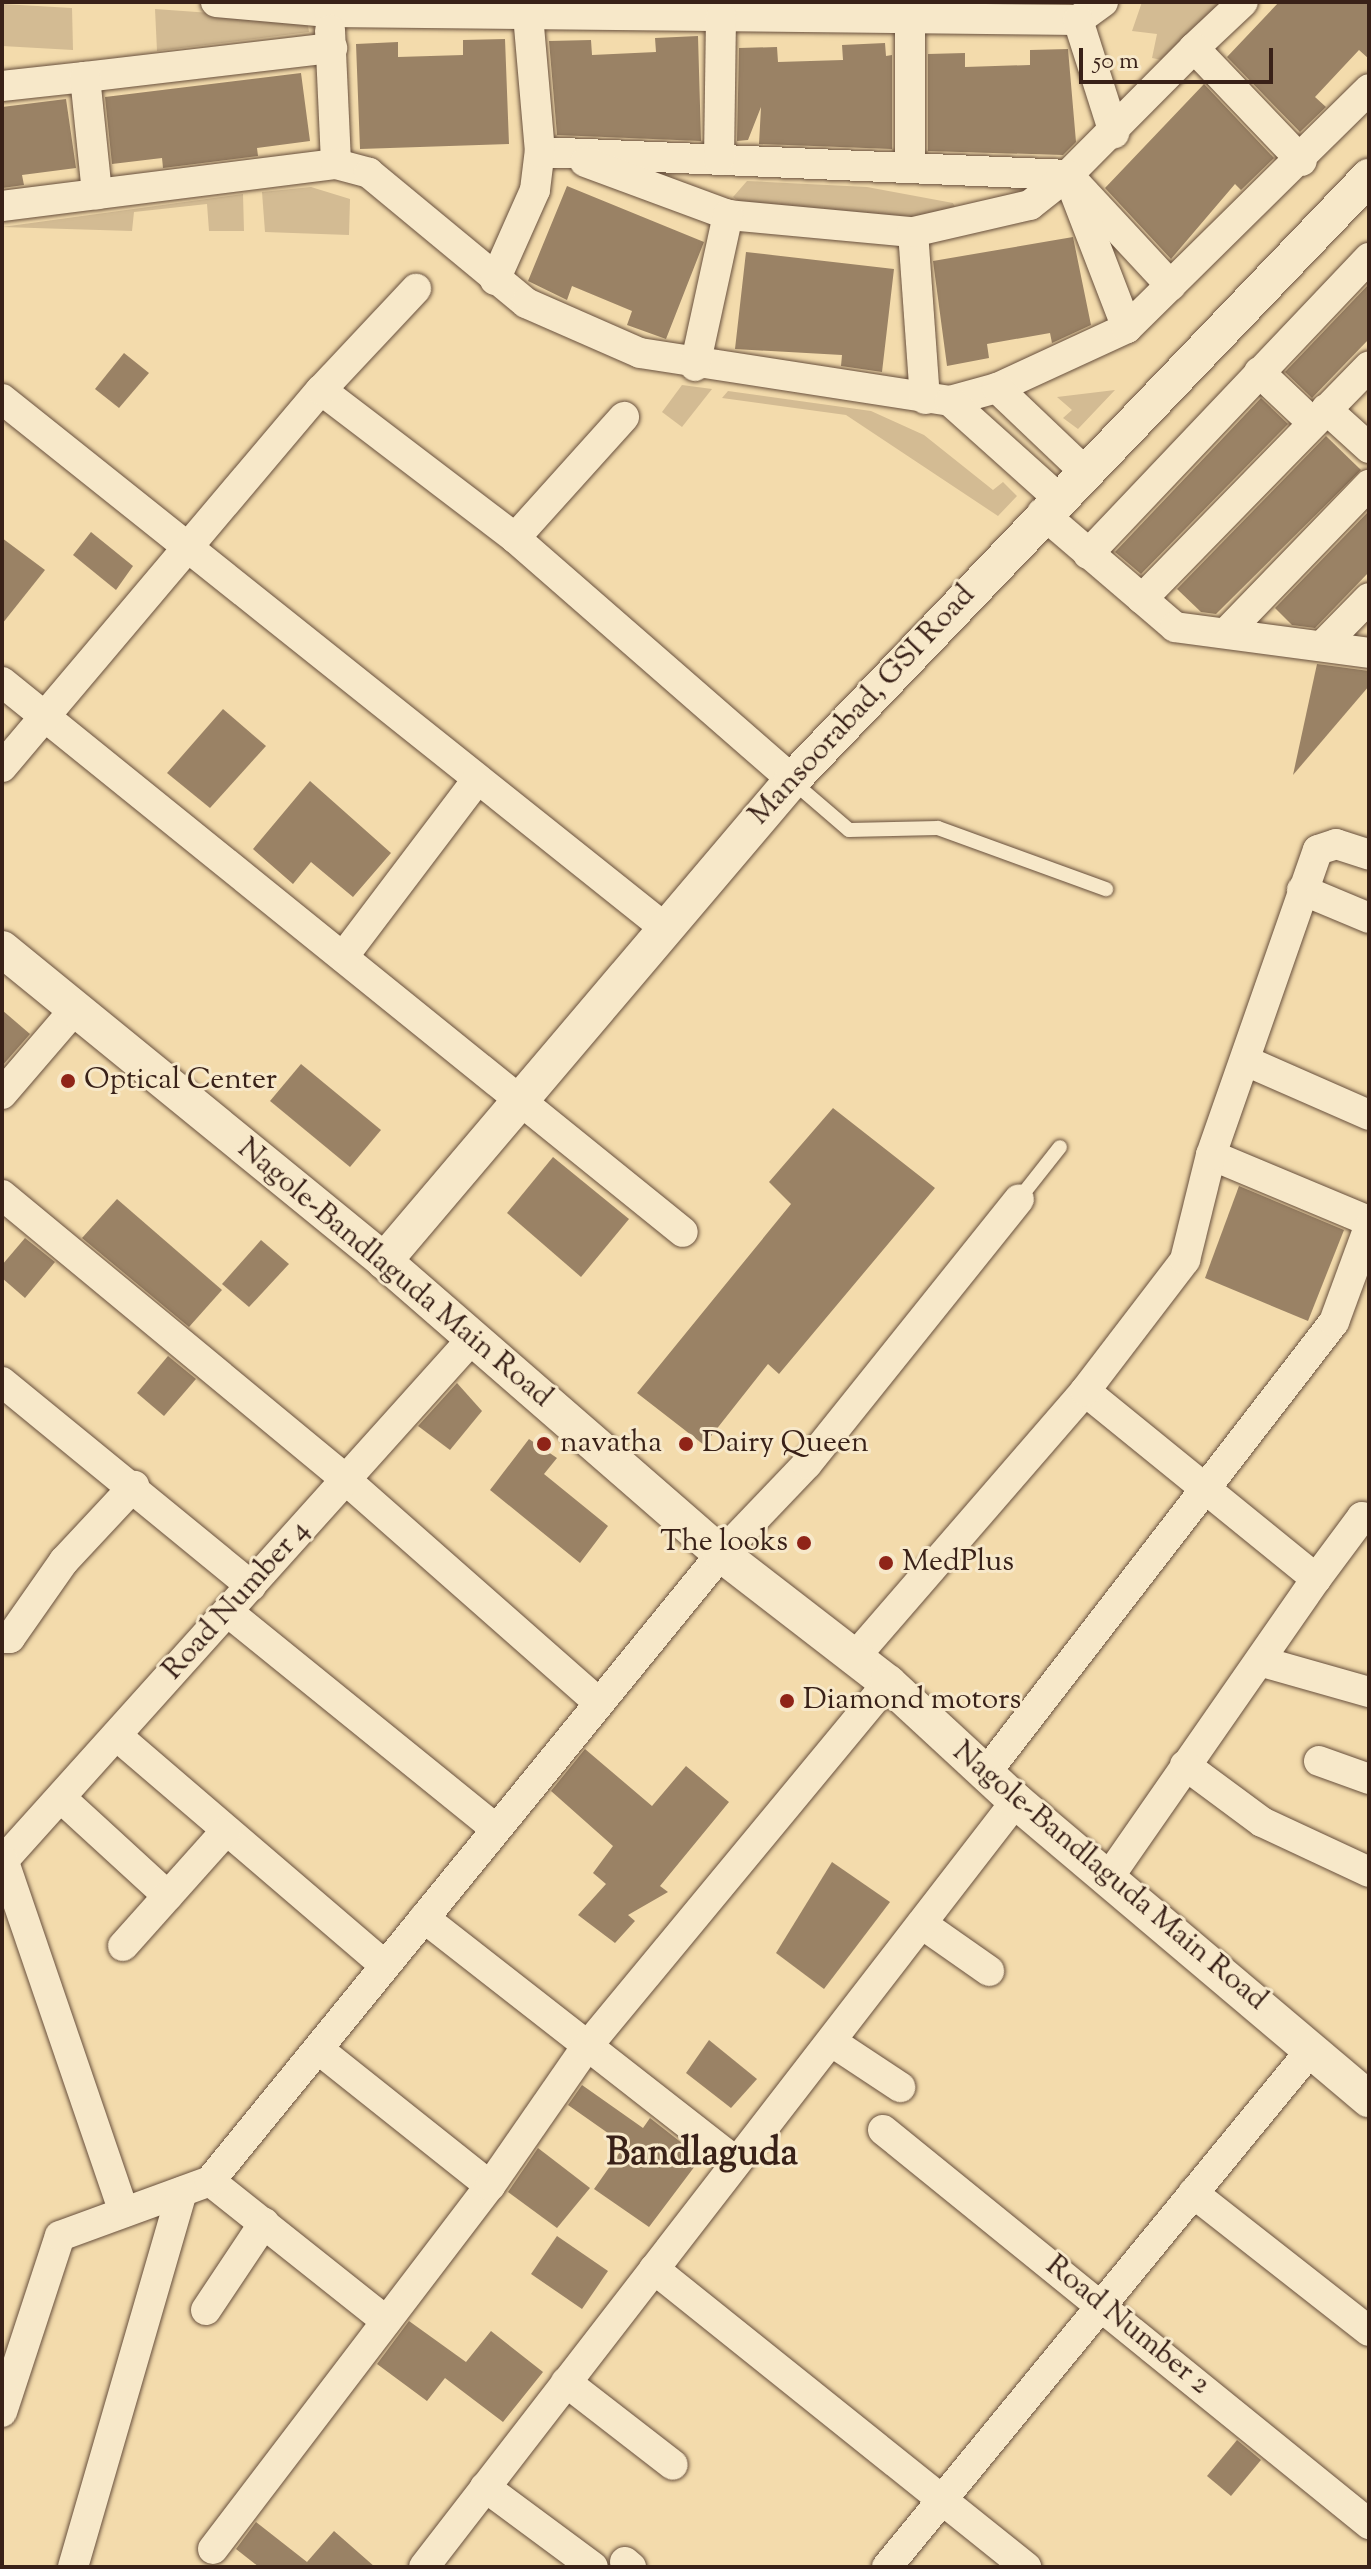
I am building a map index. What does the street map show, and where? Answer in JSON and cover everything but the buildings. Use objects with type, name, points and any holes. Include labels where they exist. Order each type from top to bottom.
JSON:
[{"type":"street","points":[[216,2],[329,12],[1078,20],[1103,2]]},
{"type":"street","points":[[547,151],[728,215],[913,232],[1030,205],[1114,133],[1194,48],[1243,2]]},
{"type":"street","points":[[329,12],[336,164]]},
{"type":"street","points":[[495,280],[535,190],[547,151],[528,15]]},
{"type":"street","points":[[719,160],[721,17]]},
{"type":"street","points":[[910,19],[910,165]]},
{"type":"street","points":[[1078,20],[1114,133]]},
{"type":"street","points":[[2,86],[332,48]]},
{"type":"street","points":[[1194,48],[1302,161]]},
{"type":"street","points":[[85,77],[97,194]]},
{"type":"street","points":[[2,206],[336,164],[369,173],[526,303],[640,353],[695,366],[938,400],[997,388],[1127,328],[1302,161],[1369,89]]},
{"type":"street","points":[[547,151],[910,165],[1068,175],[1171,286]]},
{"type":"street","points":[[1068,175],[1127,328]]},
{"type":"street","name":"Mansoorabad, GSI Road","points":[[384,1261],[517,1100],[792,780],[1083,470],[1369,177]]},
{"type":"street","points":[[695,366],[728,215]]},
{"type":"street","points":[[913,232],[938,400],[1050,505],[1088,554],[1175,627],[1369,653]]},
{"type":"street","points":[[1088,554],[1369,258]]},
{"type":"street","points":[[2,767],[321,390],[416,289]]},
{"type":"street","points":[[1142,599],[1369,366]]},
{"type":"street","points":[[1259,372],[1369,448]]},
{"type":"street","points":[[997,388],[1083,470]]},
{"type":"street","points":[[321,390],[515,538],[792,780]]},
{"type":"street","points":[[2,399],[184,549],[665,928]]},
{"type":"street","points":[[515,538],[624,417]]},
{"type":"street","points":[[1226,633],[1369,485]]},
{"type":"street","points":[[1322,646],[1369,598]]},
{"type":"street","points":[[2,682],[47,714],[517,1100],[683,1232]]},
{"type":"street","points":[[343,957],[477,780]]},
{"type":"street","points":[[853,1659],[1085,1391],[1185,1260],[1211,1155],[1318,850],[1336,844],[1369,855]]},
{"type":"street","points":[[1302,890],[1369,918]]},
{"type":"street","name":"Nagole-Bandlaguda Main Road","points":[[2,949],[384,1261],[471,1340],[721,1554],[853,1659],[888,1683],[1016,1801],[1110,1875],[1369,2099]]},
{"type":"street","points":[[2,1094],[75,1009]]},
{"type":"street","points":[[1246,1061],[1369,1115]]},
{"type":"street","points":[[985,1774],[1334,1322],[1369,1224],[1211,1155]]},
{"type":"street","points":[[2,1195],[346,1480],[599,1703]]},
{"type":"street","points":[[73,2567],[196,2186],[318,2049],[721,1554],[807,1464],[1019,1199]]},
{"type":"street","name":"Road Number 4","points":[[3,1862],[471,1340]]},
{"type":"street","points":[[1085,1391],[1209,1487],[1316,1579]]},
{"type":"street","points":[[6,1392],[134,1486],[251,1586]]},
{"type":"street","points":[[2,1638],[10,1638],[64,1561],[134,1486]]},
{"type":"street","points":[[1110,1875],[1185,1765],[1263,1662],[1316,1579],[1362,1517],[1369,1519]]},
{"type":"street","points":[[228,1612],[496,1829]]},
{"type":"street","points":[[1263,1662],[1369,1692]]},
{"type":"street","points":[[213,2549],[490,2186],[585,2049],[888,1683]]},
{"type":"street","points":[[117,1736],[385,1966]]},
{"type":"street","points":[[1319,1761],[1369,1779]]},
{"type":"street","points":[[1185,1765],[1262,1822],[1369,1872]]},
{"type":"street","points":[[61,1798],[168,1896]]},
{"type":"street","points":[[424,2567],[1016,1801]]},
{"type":"street","points":[[123,1946],[226,1831]]},
{"type":"street","points":[[3,1862],[124,2212]]},
{"type":"street","points":[[424,1918],[585,2049],[736,2162]]},
{"type":"street","points":[[922,1924],[989,1971]]},
{"type":"street","points":[[832,2042],[900,2087]]},
{"type":"street","points":[[318,2049],[490,2186]]},
{"type":"street","points":[[894,2565],[941,2501],[1311,2050]]},
{"type":"street","name":"Road Number 2","points":[[883,2130],[1369,2524]]},
{"type":"street","points":[[2,2412],[60,2236],[196,2186],[264,2223],[386,2321]]},
{"type":"street","points":[[1193,2193],[1369,2331]]},
{"type":"street","points":[[206,2310],[264,2223]]},
{"type":"street","points":[[654,2269],[1026,2567]]},
{"type":"street","points":[[566,2382],[673,2465]]},
{"type":"street","points":[[485,2487],[593,2567]]},
{"type":"lane","points":[[792,780],[849,830],[938,828],[1106,889]]},
{"type":"lane","points":[[1019,1199],[1060,1147]]},
{"type":"shaded area","points":[[1142,2],[1244,2],[1187,65],[1152,58],[1157,34],[1132,31]]},
{"type":"shaded area","points":[[2,4],[72,8],[73,50],[2,46]]},
{"type":"shaded area","points":[[155,9],[307,20],[309,32],[157,51]]},
{"type":"shaded area","points":[[747,181],[867,187],[953,203],[959,217],[947,225],[750,209],[733,197]]},
{"type":"shaded area","points":[[311,187],[350,199],[349,235],[265,232],[262,192]]},
{"type":"shaded area","points":[[243,194],[244,231],[209,231],[207,204],[134,212],[132,231],[2,227]]},
{"type":"shaded area","points":[[682,385],[712,389],[682,427],[662,412]]},
{"type":"shaded area","points":[[1115,390],[1078,429],[1063,418],[1072,410],[1057,397]]},
{"type":"shaded area","points":[[728,391],[871,411],[924,435],[993,490],[1003,482],[1017,496],[998,516],[846,415],[722,398]]},
{"type":"place","name":"Optical Center","points":[[68,1081]]},
{"type":"place","name":"navatha","points":[[544,1444]]},
{"type":"place","name":"Dairy Queen","points":[[686,1444]]},
{"type":"place","name":"The looks","points":[[804,1543]]},
{"type":"place","name":"MedPlus","points":[[886,1563]]},
{"type":"place","name":"Diamond motors","points":[[787,1701]]},
{"type":"district","name":"Bandlaguda","points":[[702,2156]]}]
